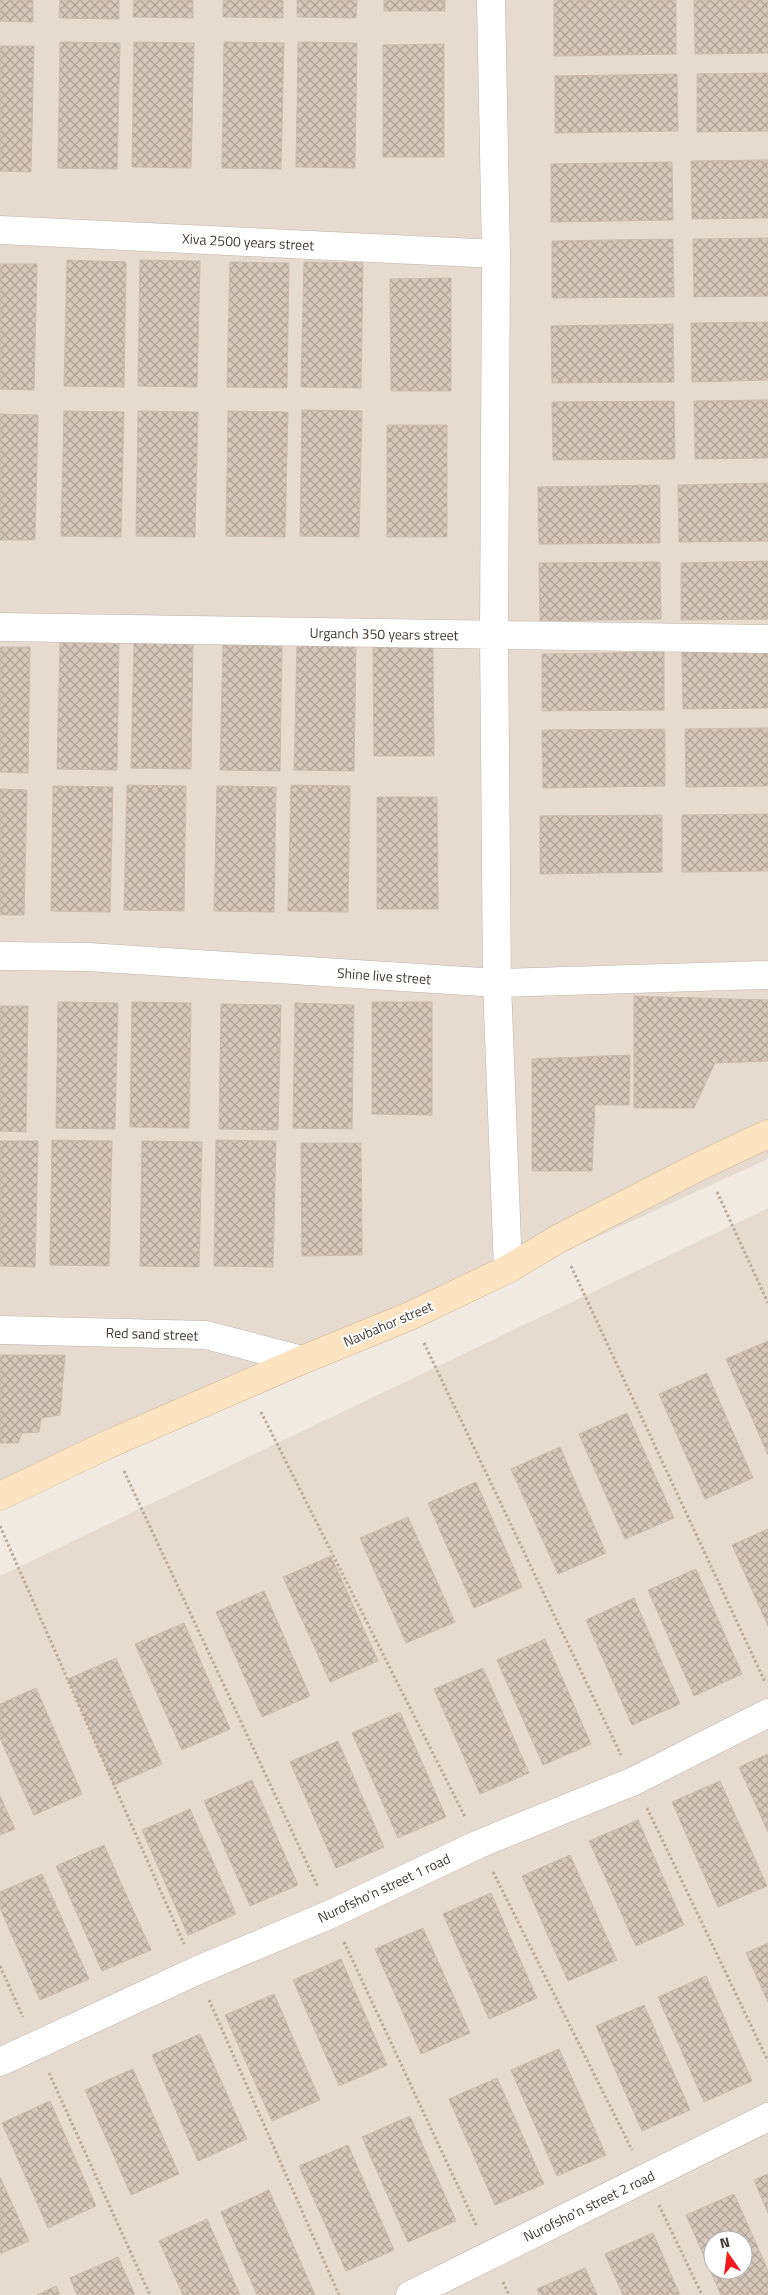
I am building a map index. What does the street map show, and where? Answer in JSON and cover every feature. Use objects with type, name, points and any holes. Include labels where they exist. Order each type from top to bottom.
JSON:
[{"type":"main road","name":"Navbahor street","points":[[0,1496],[111,1443],[302,1360],[410,1316],[508,1269],[558,1239],[704,1164],[768,1134]]},
{"type":"street","points":[[491,0],[496,254],[494,636],[497,983],[508,1269]]},
{"type":"street","name":"Xiva 2500 years street","points":[[0,230],[496,254]]},
{"type":"street","name":"Urganch 350 years street","points":[[0,627],[768,639]]},
{"type":"street","name":"Shine live street","points":[[0,956],[88,957],[497,983],[768,975]]},
{"type":"street","name":"Red sand street","points":[[0,1330],[206,1336],[302,1360]]},
{"type":"street","name":"Nurofsho'n street 1 road","points":[[0,2062],[196,1971],[331,1914],[478,1844],[634,1781],[768,1714]]},
{"type":"street","name":"Nurofsho'n street 2 road","points":[[410,2295],[768,2117]]},
{"type":"path","points":[[704,1164],[768,1303]]},
{"type":"path","points":[[558,1239],[768,1687]]},
{"type":"path","points":[[410,1316],[768,2061]]},
{"type":"path","points":[[248,1384],[646,2178],[702,2295]]},
{"type":"path","points":[[111,1443],[490,2255]]},
{"type":"path","points":[[0,1526],[339,2295]]},
{"type":"path","points":[[0,1966],[150,2295]]},
{"type":"shaded area","points":[[0,0],[768,0],[768,1159],[0,1510]]},
{"type":"shaded area","points":[[768,1208],[768,2295],[0,2295],[0,1576]]},
{"type":"building","points":[[0,0],[33,0],[33,22],[0,21]]},
{"type":"building","points":[[60,0],[119,0],[119,19],[59,18]]},
{"type":"building","points":[[134,0],[193,0],[193,18],[133,17]]},
{"type":"building","points":[[223,0],[283,0],[283,18],[223,17]]},
{"type":"building","points":[[297,0],[357,0],[356,18],[297,17]]},
{"type":"building","points":[[384,0],[445,0],[445,11],[384,11]]},
{"type":"building","points":[[554,0],[676,0],[676,54],[554,56]]},
{"type":"building","points":[[694,0],[768,0],[768,53],[695,54]]},
{"type":"building","points":[[60,42],[120,43],[117,169],[58,168]]},
{"type":"building","points":[[134,42],[194,43],[191,168],[132,167]]},
{"type":"building","points":[[224,42],[284,43],[281,169],[222,168]]},
{"type":"building","points":[[298,42],[357,43],[355,168],[296,167]]},
{"type":"building","points":[[444,44],[444,157],[383,157],[383,45]]},
{"type":"building","points":[[0,46],[34,46],[31,172],[0,171]]},
{"type":"building","points":[[768,73],[768,131],[697,132],[697,74]]},
{"type":"building","points":[[677,74],[678,131],[555,133],[555,76]]},
{"type":"building","points":[[768,160],[768,218],[692,219],[691,161]]},
{"type":"building","points":[[672,162],[673,220],[551,222],[551,164]]},
{"type":"building","points":[[768,238],[768,296],[694,297],[693,239]]},
{"type":"building","points":[[673,239],[674,297],[552,298],[552,241]]},
{"type":"building","points":[[67,260],[126,262],[124,387],[64,386]]},
{"type":"building","points":[[140,260],[200,261],[197,387],[138,386]]},
{"type":"building","points":[[230,262],[289,263],[287,388],[227,387]]},
{"type":"building","points":[[304,262],[363,263],[361,388],[301,387]]},
{"type":"building","points":[[0,264],[37,264],[34,390],[0,389]]},
{"type":"building","points":[[451,278],[451,391],[391,391],[390,279]]},
{"type":"building","points":[[768,322],[768,380],[692,382],[691,323]]},
{"type":"building","points":[[673,324],[674,382],[552,383],[551,326]]},
{"type":"building","points":[[768,400],[768,458],[695,459],[694,401]]},
{"type":"building","points":[[674,401],[675,459],[553,460],[552,402]]},
{"type":"building","points":[[302,410],[362,411],[359,537],[300,536]]},
{"type":"building","points":[[64,411],[124,412],[121,537],[61,536]]},
{"type":"building","points":[[138,411],[198,412],[195,537],[136,536]]},
{"type":"building","points":[[228,411],[288,412],[285,537],[226,536]]},
{"type":"building","points":[[0,414],[38,415],[35,540],[0,540]]},
{"type":"building","points":[[387,425],[447,425],[447,537],[387,537]]},
{"type":"building","points":[[768,483],[768,541],[679,542],[678,485]]},
{"type":"building","points":[[660,485],[660,543],[539,544],[538,487]]},
{"type":"building","points":[[768,561],[768,619],[681,620],[681,563]]},
{"type":"building","points":[[660,562],[661,619],[540,621],[539,563]]},
{"type":"building","points":[[60,643],[119,644],[117,770],[57,769]]},
{"type":"building","points":[[134,643],[193,644],[191,769],[131,768]]},
{"type":"building","points":[[433,643],[434,756],[374,756],[373,644]]},
{"type":"building","points":[[223,645],[282,646],[280,771],[220,770]]},
{"type":"building","points":[[297,645],[356,646],[354,771],[294,770]]},
{"type":"building","points":[[0,647],[30,647],[28,773],[0,772]]},
{"type":"building","points":[[768,650],[768,708],[683,709],[682,651]]},
{"type":"building","points":[[664,652],[664,710],[542,711],[542,654]]},
{"type":"building","points":[[768,728],[768,786],[686,787],[685,729]]},
{"type":"building","points":[[665,729],[665,786],[543,788],[542,730]]},
{"type":"building","points":[[127,785],[186,786],[184,911],[124,910]]},
{"type":"building","points":[[291,785],[350,786],[348,912],[288,911]]},
{"type":"building","points":[[53,786],[113,787],[110,912],[51,911]]},
{"type":"building","points":[[217,786],[276,787],[274,912],[214,911]]},
{"type":"building","points":[[0,789],[27,790],[24,915],[0,915]]},
{"type":"building","points":[[377,797],[437,797],[438,909],[377,909]]},
{"type":"building","points":[[768,814],[768,871],[682,872],[682,815]]},
{"type":"building","points":[[662,815],[662,872],[540,874],[540,816]]},
{"type":"building","points":[[634,996],[768,1000],[768,1061],[715,1063],[694,1108],[634,1108]]},
{"type":"building","points":[[58,1002],[118,1003],[115,1129],[56,1128]]},
{"type":"building","points":[[132,1002],[191,1003],[189,1128],[130,1127]]},
{"type":"building","points":[[372,1002],[432,1002],[432,1115],[372,1114]]},
{"type":"building","points":[[295,1003],[354,1005],[352,1129],[293,1128]]},
{"type":"building","points":[[221,1004],[281,1005],[278,1130],[219,1129]]},
{"type":"building","points":[[0,1006],[28,1006],[26,1132],[0,1131]]},
{"type":"building","points":[[630,1055],[629,1105],[595,1105],[592,1171],[532,1171],[532,1059]]},
{"type":"building","points":[[52,1140],[112,1141],[109,1266],[50,1265]]},
{"type":"building","points":[[216,1140],[276,1141],[273,1267],[214,1266]]},
{"type":"building","points":[[0,1141],[38,1141],[35,1267],[0,1266]]},
{"type":"building","points":[[142,1141],[202,1142],[199,1267],[140,1266]]},
{"type":"building","points":[[301,1143],[361,1143],[362,1255],[302,1256]]},
{"type":"building","points":[[768,1341],[768,1455],[726,1359]]},
{"type":"building","points":[[0,1355],[65,1355],[60,1415],[41,1418],[39,1432],[22,1433],[18,1443],[0,1443]]},
{"type":"building","points":[[707,1373],[753,1478],[705,1499],[659,1394]]},
{"type":"building","points":[[627,1413],[674,1518],[625,1539],[579,1434]]},
{"type":"building","points":[[560,1447],[606,1553],[558,1574],[511,1469]]},
{"type":"building","points":[[476,1482],[522,1587],[474,1608],[428,1503]]},
{"type":"building","points":[[408,1517],[455,1622],[406,1643],[360,1538]]},
{"type":"building","points":[[768,1529],[768,1626],[732,1545]]},
{"type":"building","points":[[331,1556],[378,1661],[330,1682],[283,1577]]},
{"type":"building","points":[[696,1569],[742,1674],[694,1696],[648,1590]]},
{"type":"building","points":[[264,1591],[310,1696],[262,1717],[216,1612]]},
{"type":"building","points":[[634,1598],[680,1704],[632,1725],[586,1620]]},
{"type":"building","points":[[184,1623],[230,1729],[182,1750],[135,1644]]},
{"type":"building","points":[[545,1639],[591,1744],[543,1765],[497,1660]]},
{"type":"building","points":[[116,1658],[162,1764],[114,1785],[68,1679]]},
{"type":"building","points":[[483,1668],[529,1773],[480,1794],[434,1689]]},
{"type":"building","points":[[36,1688],[82,1794],[34,1815],[0,1738],[0,1704]]},
{"type":"building","points":[[400,1712],[446,1817],[398,1838],[352,1733]]},
{"type":"building","points":[[338,1741],[384,1847],[336,1868],[290,1762]]},
{"type":"building","points":[[768,1754],[768,1832],[739,1767]]},
{"type":"building","points":[[252,1780],[298,1885],[250,1906],[204,1801]]},
{"type":"building","points":[[720,1781],[767,1886],[718,1907],[672,1802]]},
{"type":"building","points":[[0,1796],[15,1829],[0,1835]]},
{"type":"building","points":[[190,1809],[236,1914],[188,1935],[142,1830]]},
{"type":"building","points":[[638,1820],[684,1925],[636,1946],[589,1841]]},
{"type":"building","points":[[104,1845],[151,1950],[102,1971],[56,1866]]},
{"type":"building","points":[[570,1855],[617,1960],[568,1981],[522,1876]]},
{"type":"building","points":[[42,1874],[89,1979],[40,2000],[0,1908],[0,1892]]},
{"type":"building","points":[[491,1893],[537,1998],[489,2019],[443,1914]]},
{"type":"building","points":[[423,1928],[470,2033],[421,2054],[375,1949]]},
{"type":"building","points":[[768,1943],[768,2002],[746,1953]]},
{"type":"building","points":[[341,1959],[387,2065],[339,2086],[293,1980]]},
{"type":"building","points":[[706,1976],[752,2081],[704,2102],[658,1997]]},
{"type":"building","points":[[274,1994],[320,2100],[272,2121],[225,2015]]},
{"type":"building","points":[[644,2005],[690,2110],[642,2131],[596,2026]]},
{"type":"building","points":[[200,2034],[247,2139],[198,2161],[152,2055]]},
{"type":"building","points":[[559,2049],[606,2155],[557,2176],[511,2070]]},
{"type":"building","points":[[133,2069],[179,2174],[131,2195],[85,2090]]},
{"type":"building","points":[[497,2078],[544,2184],[495,2205],[449,2099]]},
{"type":"building","points":[[50,2101],[96,2206],[48,2228],[2,2123]]},
{"type":"building","points":[[410,2116],[456,2221],[408,2242],[362,2137]]},
{"type":"building","points":[[348,2145],[394,2250],[346,2271],[299,2166]]},
{"type":"building","points":[[768,2174],[768,2213],[754,2180]]},
{"type":"building","points":[[0,2177],[29,2241],[0,2254]]},
{"type":"building","points":[[269,2190],[315,2295],[257,2295],[221,2212]]},
{"type":"building","points":[[734,2194],[750,2230],[703,2230],[703,2254],[686,2215]]},
{"type":"building","points":[[207,2219],[240,2295],[183,2295],[159,2241]]},
{"type":"building","points":[[653,2233],[680,2295],[623,2295],[605,2254]]},
{"type":"building","points":[[753,2236],[768,2270],[768,2295],[721,2295],[714,2280],[753,2280]]},
{"type":"building","points":[[118,2257],[135,2295],[77,2295],[70,2278]]},
{"type":"building","points":[[585,2268],[597,2295],[540,2295],[537,2289]]},
{"type":"building","points":[[56,2286],[60,2295],[37,2295]]}]
